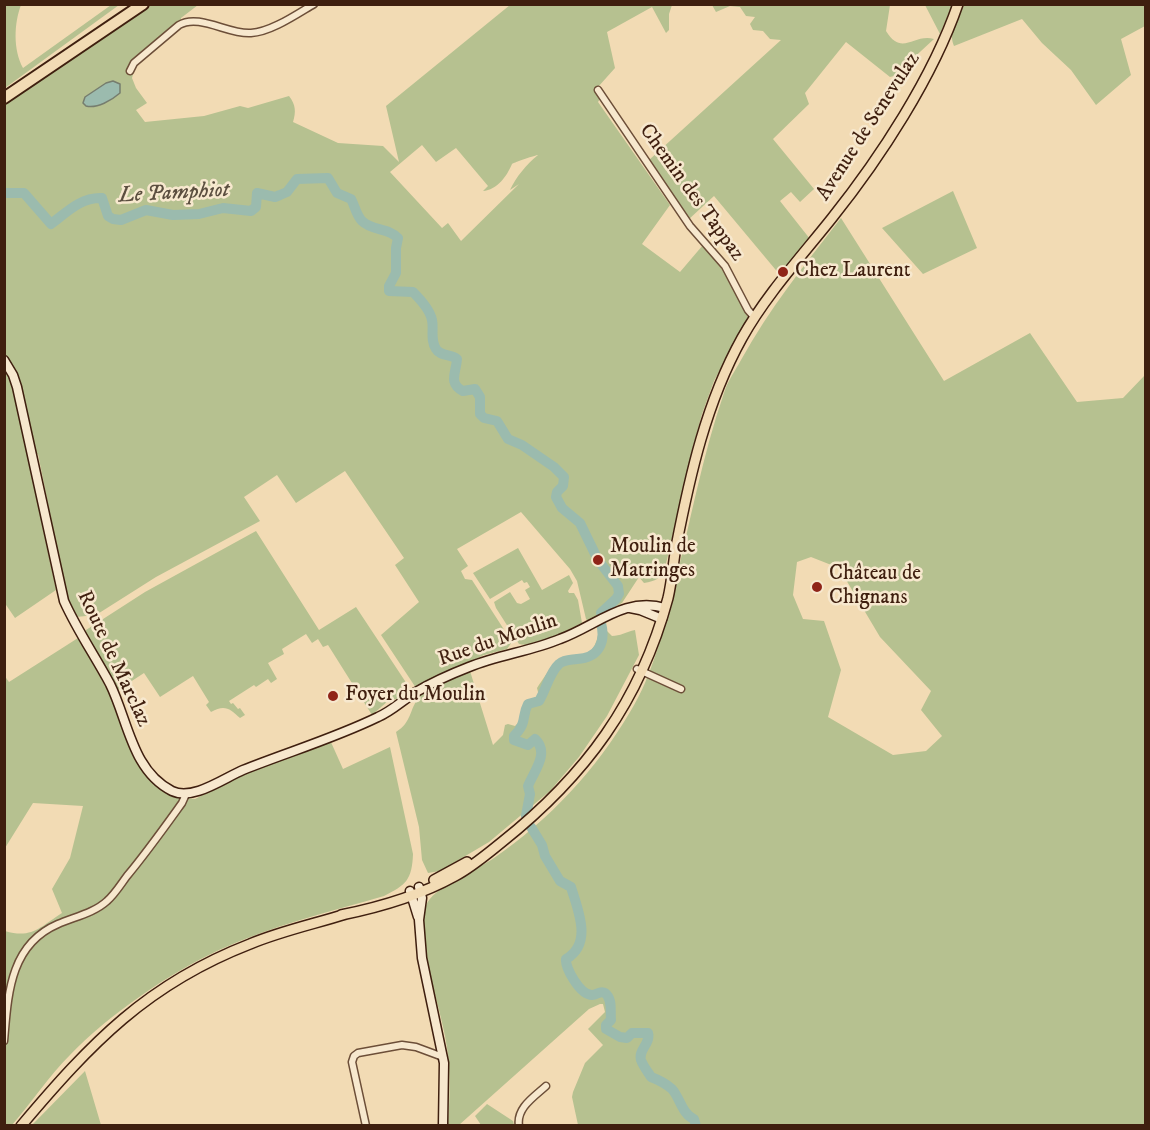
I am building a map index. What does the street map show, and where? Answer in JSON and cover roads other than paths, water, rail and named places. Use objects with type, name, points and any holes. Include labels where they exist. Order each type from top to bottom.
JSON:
[{"type":"highway","points":[[4,98],[130,4]]},
{"type":"highway","points":[[4,91],[33,75],[142,4]]},
{"type":"main road","name":"Avenue de Senevulaz","points":[[21,1125],[96,1042],[135,1008],[163,988],[209,961],[245,945],[415,892],[501,843],[535,816],[595,749],[635,689],[672,581],[676,550],[694,465],[707,418],[724,373],[754,318],[852,193],[884,145],[941,47],[958,4]]},
{"type":"street","points":[[130,71],[134,63],[179,25],[187,21],[253,33],[265,30],[315,4]]},
{"type":"street","name":"Chemin des Tappaz","points":[[598,90],[690,226],[725,266],[754,318]]},
{"type":"street","name":"Route de Marclaz","points":[[4,360],[15,380],[60,587],[69,613],[109,683],[141,761],[165,787],[186,794]]},
{"type":"street","name":"Rue du Moulin","points":[[186,794],[384,715],[416,693],[490,659],[561,639],[614,612],[627,608],[644,604],[662,607]]},
{"type":"street","points":[[627,608],[643,611],[659,618]]},
{"type":"street","points":[[640,671],[681,689]]},
{"type":"street","points":[[4,1041],[9,989],[14,971],[23,954],[48,929],[92,911],[107,901],[143,857],[186,794]]},
{"type":"street","points":[[415,892],[424,971],[443,1056],[445,1075],[443,1125]]},
{"type":"street","points":[[366,1125],[352,1062],[354,1056],[358,1053],[402,1045],[443,1056]]},
{"type":"street","points":[[519,1125],[521,1110],[546,1086]]},
{"type":"waterway","name":"Le Pamphiot","points":[[4,193],[24,193],[51,224],[75,206],[94,198],[102,198],[108,216],[121,220],[146,210],[173,215],[199,214],[223,208],[251,211],[256,207],[257,193],[275,197],[287,192],[297,179],[328,178],[337,193],[351,199],[362,221],[398,238],[396,273],[389,286],[389,291],[413,292],[429,312],[436,349],[440,353],[457,359],[454,381],[458,388],[463,391],[475,389],[480,397],[480,414],[484,418],[497,421],[508,439],[522,445],[554,467],[564,477],[563,486],[557,492],[556,497],[562,508],[580,523],[598,560],[618,586],[619,594],[616,599],[601,613]]},
{"type":"waterway","name":"Le Pamphiot","points":[[526,816],[530,794],[528,786],[539,762],[541,750],[535,739],[528,745],[514,740],[514,736],[523,723],[528,704],[539,701],[559,664],[566,660],[585,658],[596,652],[601,642],[601,623]]},
{"type":"waterway","name":"Le Pamphiot","points":[[531,827],[560,881],[571,887],[580,916],[579,944],[566,959],[571,974],[578,986],[587,994],[594,995],[602,992],[608,996],[611,1020],[606,1025],[606,1029],[620,1037],[627,1038],[632,1033],[648,1033],[648,1040],[641,1056],[643,1064],[651,1077],[672,1089],[684,1110],[694,1119],[696,1126]]},
{"type":"place","name":"Chez Laurent","points":[[783,272]]},
{"type":"place","name":"Moulin de Matringes","points":[[598,560]]},
{"type":"place","name":"Château de Chignans","points":[[817,587]]},
{"type":"place","name":"Foyer du Moulin","points":[[333,696]]}]
